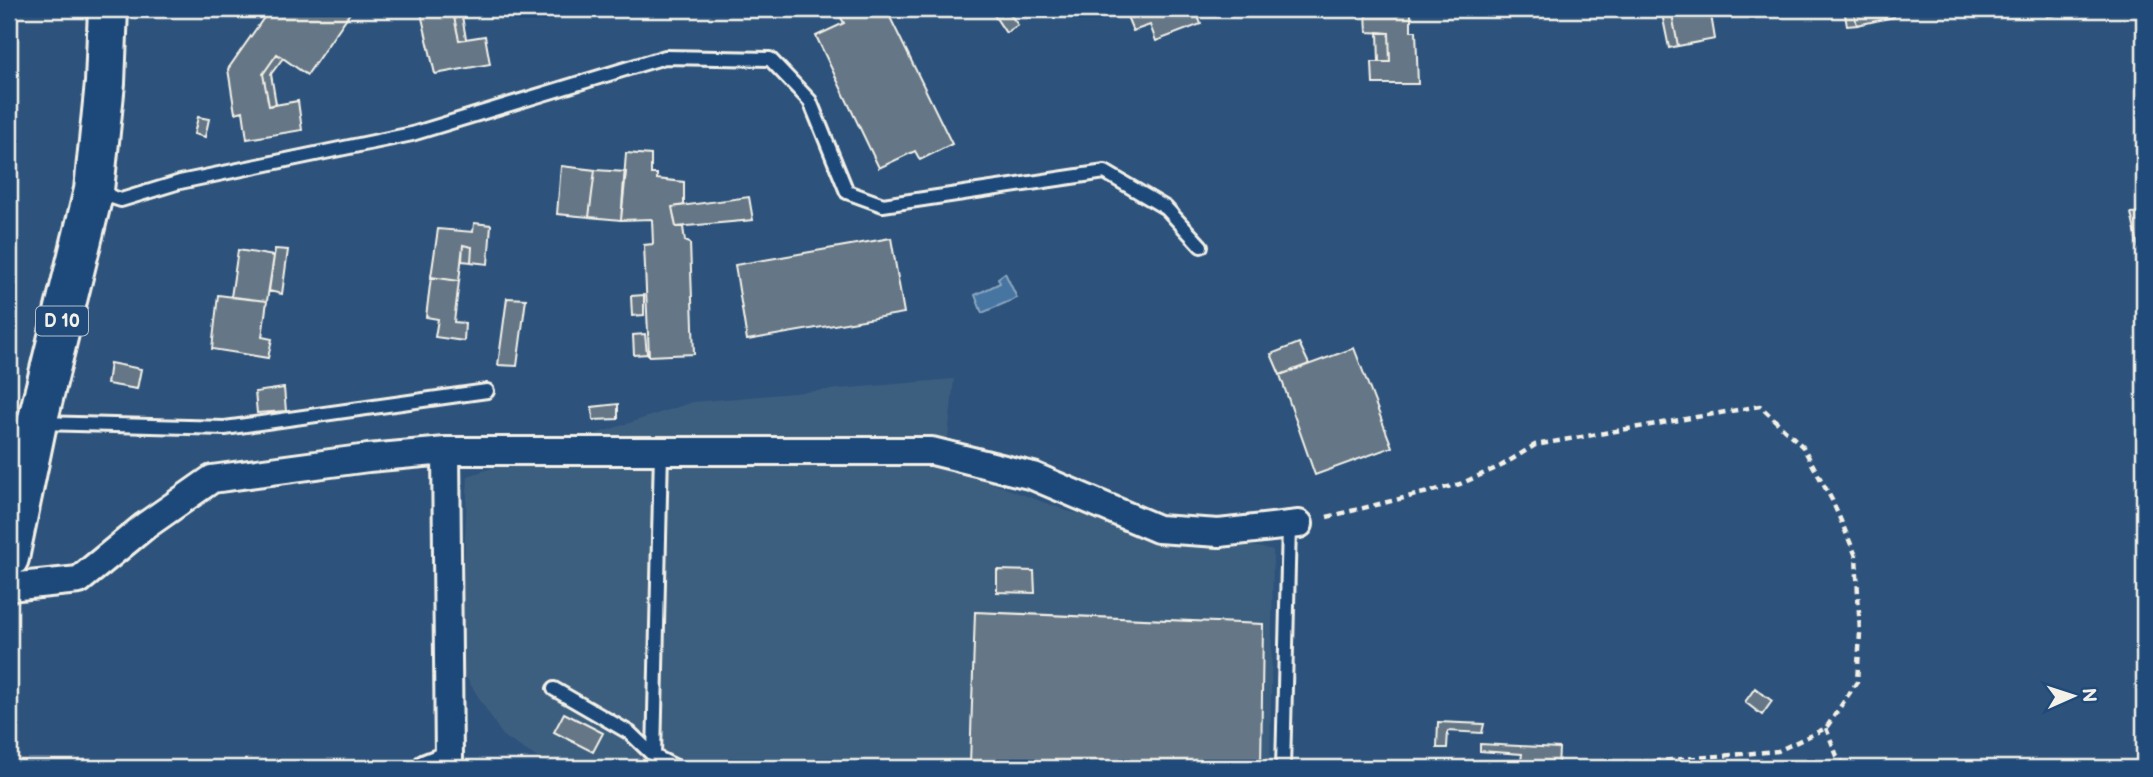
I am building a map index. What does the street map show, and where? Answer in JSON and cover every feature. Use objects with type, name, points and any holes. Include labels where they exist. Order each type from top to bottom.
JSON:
[{"type":"main road","name":"D 10","points":[[9,558],[37,423],[93,190],[104,83],[108,9]]},
{"type":"main road","name":"D 10","points":[[104,83],[125,9]]},
{"type":"street","points":[[426,768],[449,759],[446,451]]},
{"type":"street","points":[[9,587],[79,580],[145,526],[212,480],[368,458],[446,451],[932,451],[1033,476],[1158,529],[1219,533],[1294,524]]},
{"type":"lane","points":[[93,190],[121,200],[180,182],[412,134],[666,57],[770,59],[810,101],[847,192],[883,205],[1105,173],[1166,208],[1201,246]]},
{"type":"lane","points":[[37,423],[225,428],[486,391]]},
{"type":"lane","points":[[654,756],[661,451]]},
{"type":"lane","points":[[1283,768],[1294,524]]},
{"type":"lane","points":[[554,689],[630,733],[654,756],[678,768]]},
{"type":"path","points":[[1294,524],[1460,484],[1501,466],[1535,445],[1760,406],[1803,447],[1832,500],[1856,556],[1860,633],[1857,682],[1826,728],[1778,751],[1647,762],[1627,768]]},
{"type":"path","points":[[1826,728],[1837,756],[1847,768]]},
{"type":"shaded area","points":[[1005,273],[1017,298],[982,313],[975,295],[1000,283],[998,278]]},
{"type":"shaded area","points":[[954,379],[945,466],[1070,512],[1273,550],[1270,768],[554,768],[503,736],[459,666],[468,476],[693,402]]},
{"type":"building","points":[[270,9],[352,10],[307,75],[277,54],[263,74],[269,106],[298,101],[302,130],[247,139],[243,111],[235,113],[228,69]]},
{"type":"building","points":[[420,9],[493,9],[454,17],[459,40],[485,36],[490,64],[435,74]]},
{"type":"building","points":[[547,9],[586,9],[548,15]]},
{"type":"building","points":[[836,9],[858,9],[861,14],[873,9],[886,9],[952,144],[920,160],[915,151],[879,168],[816,36],[844,23]]},
{"type":"building","points":[[990,9],[1006,9],[1018,25],[1006,33]]},
{"type":"building","points":[[1132,9],[1195,9],[1201,24],[1156,41],[1150,25],[1133,31],[1126,14]]},
{"type":"building","points":[[1661,9],[1671,9],[1678,46],[1669,48]]},
{"type":"building","points":[[1671,9],[1710,9],[1715,39],[1678,46]]},
{"type":"building","points":[[1844,9],[1853,9],[1857,25],[1847,26]]},
{"type":"building","points":[[1853,9],[1892,9],[1894,17],[1857,25]]},
{"type":"building","points":[[2045,9],[2084,9],[2047,17]]},
{"type":"building","points":[[1411,12],[1411,31],[1416,31],[1418,84],[1373,84],[1372,62],[1390,62],[1389,33],[1367,32],[1366,13]]},
{"type":"building","points":[[462,16],[466,39],[459,40],[454,17]]},
{"type":"building","points":[[1378,32],[1389,33],[1390,62],[1379,62]]},
{"type":"building","points":[[277,54],[283,58],[271,74],[276,104],[269,106],[263,74]]},
{"type":"building","points":[[198,117],[209,119],[205,137],[194,134]]},
{"type":"building","points":[[626,153],[651,155],[651,174],[657,174],[657,179],[684,182],[684,205],[672,207],[676,227],[683,227],[685,241],[690,243],[694,354],[649,356],[644,245],[653,244],[652,219],[621,220]]},
{"type":"building","points":[[561,166],[595,170],[589,217],[557,214]]},
{"type":"building","points":[[595,170],[626,172],[621,220],[589,217]]},
{"type":"building","points":[[749,197],[753,220],[676,227],[672,207]]},
{"type":"building","points":[[2144,212],[2144,250],[2139,250],[2131,213]]},
{"type":"building","points":[[474,223],[491,225],[488,264],[471,262],[472,247],[463,245],[459,281],[431,277],[438,229],[473,232]]},
{"type":"building","points":[[891,238],[904,313],[747,340],[735,265]]},
{"type":"building","points":[[463,245],[472,247],[471,262],[462,261]]},
{"type":"building","points":[[275,249],[288,250],[282,294],[269,291]]},
{"type":"building","points":[[238,250],[274,256],[267,301],[231,297]]},
{"type":"building","points":[[431,277],[459,281],[454,322],[465,323],[464,341],[435,337],[438,319],[426,317]]},
{"type":"building","points":[[218,295],[267,301],[262,337],[272,339],[268,358],[212,349]]},
{"type":"building","points":[[644,295],[644,315],[632,316],[631,296]]},
{"type":"building","points":[[507,298],[526,299],[517,366],[498,365]]},
{"type":"building","points":[[645,334],[647,354],[634,355],[633,335]]},
{"type":"building","points":[[1299,343],[1309,364],[1280,375],[1271,354]]},
{"type":"building","points":[[1354,348],[1392,447],[1315,475],[1280,375]]},
{"type":"building","points":[[110,363],[141,369],[137,389],[107,384]]},
{"type":"building","points":[[284,388],[286,411],[257,413],[255,392]]},
{"type":"building","points":[[618,404],[618,419],[593,420],[592,407]]},
{"type":"building","points":[[997,570],[1034,571],[1035,593],[997,592]]},
{"type":"building","points":[[975,612],[1263,624],[1261,768],[970,764]]},
{"type":"building","points":[[1755,688],[1772,701],[1762,715],[1745,702]]},
{"type":"building","points":[[564,713],[603,733],[593,752],[554,732]]},
{"type":"building","points":[[1438,722],[1484,724],[1482,733],[1448,731],[1447,748],[1437,748]]},
{"type":"building","points":[[1480,744],[1559,748],[1558,768],[1520,768],[1522,754],[1480,751]]},
{"type":"building","points":[[970,764],[1107,768],[969,768]]}]
